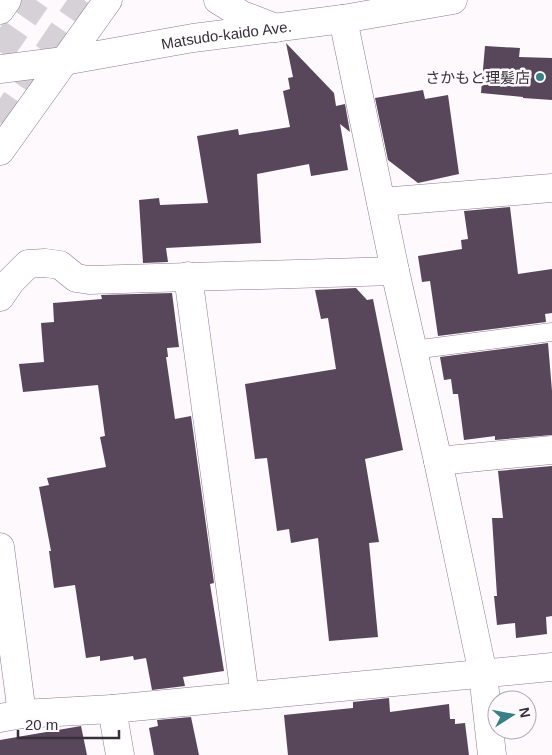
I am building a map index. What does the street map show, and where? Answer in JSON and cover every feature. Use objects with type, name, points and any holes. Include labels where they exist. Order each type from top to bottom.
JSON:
[{"type":"main road","points":[[0,10],[7,0]]},
{"type":"main road","points":[[0,151],[108,0]]},
{"type":"main road","points":[[218,0],[242,15],[276,28]]},
{"type":"main road","name":"Matsudo-kaido Ave.","points":[[0,69],[64,61],[193,38],[343,19],[453,0]]},
{"type":"main road","points":[[343,19],[395,271],[483,674],[492,755]]},
{"type":"main road","points":[[381,202],[552,188]]},
{"type":"main road","points":[[0,297],[11,281],[28,264],[45,262],[60,265],[76,278],[89,280],[395,271]]},
{"type":"main road","points":[[188,276],[245,696]]},
{"type":"main road","points":[[438,461],[552,450]]},
{"type":"main road","points":[[0,547],[11,716],[112,709],[552,667]]},
{"type":"main road","points":[[112,709],[120,755]]},
{"type":"lane","points":[[413,350],[552,332]]},
{"type":"building","points":[[286,43],[334,93],[336,106],[345,104],[350,132],[340,124],[348,170],[311,176],[309,164],[257,174],[261,243],[166,248],[168,262],[143,263],[139,200],[159,198],[160,205],[208,203],[197,136],[238,129],[239,135],[290,127],[283,91],[290,89],[288,78],[293,77]]},
{"type":"building","points":[[485,46],[520,48],[519,57],[552,58],[552,100],[481,93]]},
{"type":"building","points":[[423,90],[425,99],[448,95],[459,174],[418,183],[388,160],[375,98]]},
{"type":"building","points":[[510,207],[518,274],[552,269],[552,313],[545,314],[546,322],[438,336],[430,281],[422,282],[418,256],[462,249],[461,240],[468,239],[464,211]]},
{"type":"building","points":[[356,288],[367,300],[373,299],[403,450],[365,459],[379,542],[369,543],[378,637],[329,641],[318,538],[291,543],[289,529],[277,531],[267,458],[255,459],[245,384],[336,369],[328,318],[321,319],[315,290]]},
{"type":"building","points":[[172,293],[179,347],[167,348],[168,357],[166,357],[175,419],[191,416],[214,583],[210,584],[224,671],[183,677],[185,686],[152,690],[146,658],[134,660],[133,656],[100,661],[100,656],[86,658],[75,585],[54,588],[49,551],[51,551],[39,487],[49,485],[47,478],[106,467],[100,437],[105,436],[98,385],[23,392],[19,364],[44,362],[41,323],[54,322],[53,303],[102,299],[101,295]]},
{"type":"building","points":[[548,343],[552,391],[552,435],[495,440],[495,436],[464,440],[458,394],[453,394],[451,379],[444,380],[440,357]]},
{"type":"building","points":[[552,466],[552,616],[546,617],[547,634],[516,638],[515,623],[497,625],[494,596],[497,596],[492,518],[503,518],[498,471]]},
{"type":"building","points":[[389,698],[390,712],[449,704],[450,719],[455,719],[455,724],[465,723],[469,755],[288,755],[284,715],[353,708],[353,702]]},
{"type":"building","points":[[191,717],[199,755],[154,755],[149,728],[158,726],[157,720]]},
{"type":"building","points":[[81,726],[87,755],[0,755],[0,740]]},
{"type":"tunnel","points":[[0,52],[36,0]]},
{"type":"tunnel","points":[[0,123],[84,0]]},
{"type":"place","name":"さかもと理髪店","points":[[540,77]]}]
